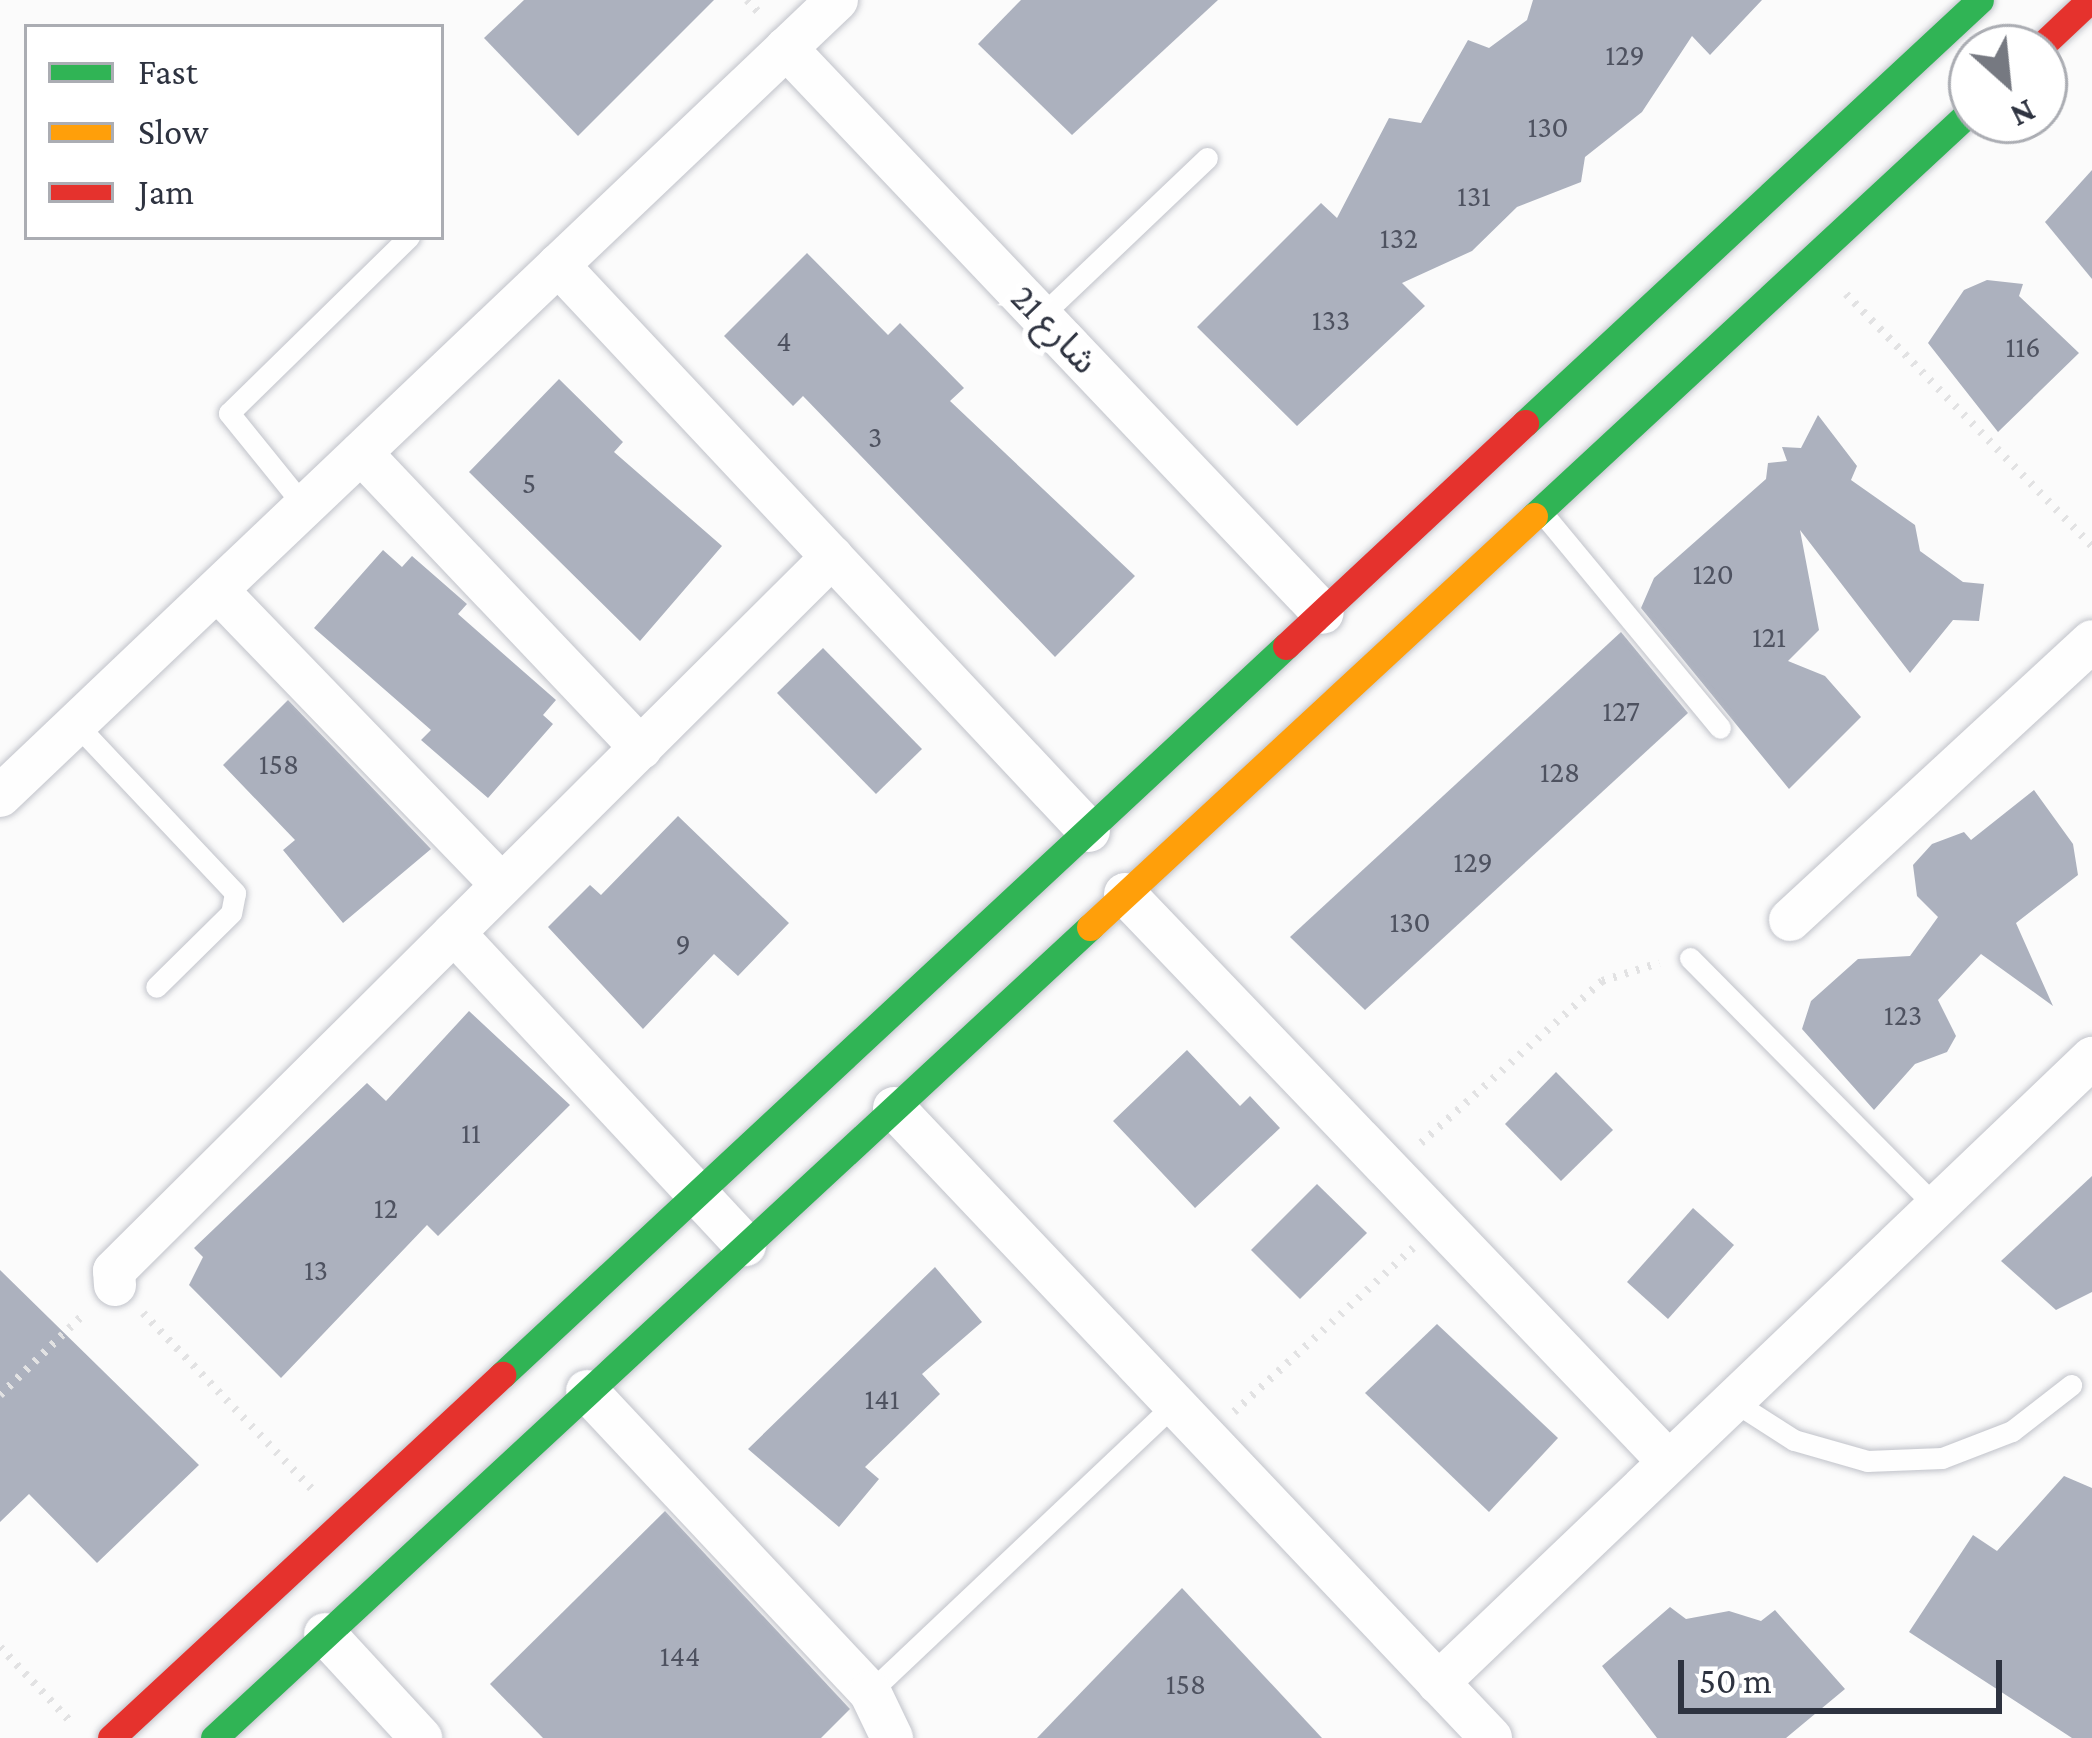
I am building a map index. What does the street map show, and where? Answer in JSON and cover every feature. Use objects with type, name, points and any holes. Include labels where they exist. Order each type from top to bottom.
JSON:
[{"type":"street","points":[[0,796],[837,0]]},
{"type":"street","points":[[111,1738],[1980,0]]},
{"type":"street","points":[[2064,24],[2090,0]]},
{"type":"street","name":"شارع 21","points":[[786,48],[1323,613]]},
{"type":"street","points":[[214,1738],[1948,132]]},
{"type":"street","points":[[558,265],[832,557],[1119,900],[1390,1170],[1670,1462]]},
{"type":"street","points":[[361,453],[641,748]]},
{"type":"street","points":[[115,1285],[114,1271],[832,557]]},
{"type":"street","points":[[217,590],[502,885]]},
{"type":"street","points":[[1790,920],[2092,641]]},
{"type":"street","points":[[1124,798],[1138,834],[1175,848]]},
{"type":"street","points":[[454,933],[745,1245]]},
{"type":"street","points":[[1438,1683],[2092,1058]]},
{"type":"street","points":[[894,1108],[1491,1738]]},
{"type":"street","points":[[587,1391],[870,1692],[892,1738]]},
{"type":"street","points":[[325,1634],[421,1738]]},
{"type":"lane","points":[[1041,316],[1207,158]]},
{"type":"lane","points":[[305,506],[229,413],[406,240]]},
{"type":"lane","points":[[1540,510],[1720,728]]},
{"type":"lane","points":[[76,724],[235,893],[230,913],[156,987]]},
{"type":"lane","points":[[1690,958],[1936,1207]]},
{"type":"lane","points":[[1733,1400],[1794,1440],[1867,1461],[1942,1458],[2012,1431],[2071,1384]]},
{"type":"lane","points":[[870,1692],[1172,1406]]},
{"type":"path","points":[[1811,259],[2092,546]]},
{"type":"path","points":[[1390,1170],[1602,980],[1690,958]]},
{"type":"path","points":[[1206,1438],[1441,1223]]},
{"type":"path","points":[[0,1396],[115,1285],[345,1523]]},
{"type":"path","points":[[0,1647],[86,1738]]},
{"type":"building","points":[[524,0],[714,0],[578,136],[484,38]]},
{"type":"building","points":[[1021,0],[1218,0],[1072,135],[978,44]]},
{"type":"building","points":[[1533,0],[1762,0],[1710,55],[1692,36],[1642,112],[1585,157],[1581,182],[1517,207],[1472,251],[1402,283],[1425,306],[1297,426],[1197,327],[1321,203],[1337,218],[1389,118],[1421,123],[1468,40],[1489,48],[1527,20]]},
{"type":"building","points":[[2092,170],[2092,279],[2045,222]]},
{"type":"building","points":[[807,253],[888,335],[900,323],[964,388],[950,401],[1135,576],[1055,657],[803,396],[793,406],[724,336]]},
{"type":"building","points":[[1987,280],[2023,284],[2019,296],[2079,353],[1998,432],[1928,343],[1964,290]]},
{"type":"building","points":[[559,379],[623,442],[614,452],[722,546],[640,641],[469,472]]},
{"type":"building","points":[[1818,415],[1857,466],[1851,480],[1915,525],[1920,551],[1963,582],[1984,584],[1979,621],[1953,620],[1910,673],[1800,530],[1819,630],[1788,661],[1825,676],[1861,717],[1789,789],[1641,608],[1654,578],[1766,479],[1768,463],[1787,461],[1782,447],[1801,448]]},
{"type":"building","points":[[383,550],[402,567],[412,556],[467,604],[458,614],[556,700],[543,715],[553,724],[488,798],[421,740],[431,730],[314,628]]},
{"type":"building","points":[[1621,632],[1688,713],[1365,1010],[1290,937]]},
{"type":"building","points":[[823,648],[922,749],[876,794],[777,693]]},
{"type":"building","points":[[288,700],[431,849],[343,923],[283,850],[295,840],[223,765]]},
{"type":"building","points":[[2034,790],[2073,844],[2078,875],[2016,923],[2053,1006],[1981,954],[1938,1000],[1956,1036],[1947,1052],[1915,1064],[1874,1110],[1802,1029],[1811,1001],[1858,959],[1910,956],[1938,917],[1917,896],[1913,865],[1932,844],[1964,832],[1971,840]]},
{"type":"building","points":[[678,816],[789,923],[738,976],[714,954],[643,1029],[548,927],[590,885],[601,895]]},
{"type":"building","points":[[469,1011],[570,1105],[438,1236],[427,1225],[281,1378],[189,1285],[203,1257],[194,1248],[367,1083],[386,1101]]},
{"type":"building","points":[[1187,1050],[1240,1106],[1250,1096],[1280,1128],[1195,1208],[1113,1121]]},
{"type":"building","points":[[1556,1072],[1613,1130],[1561,1181],[1505,1124]]},
{"type":"building","points":[[2092,1176],[2092,1292],[2056,1310],[2001,1261]]},
{"type":"building","points":[[1317,1184],[1367,1233],[1300,1299],[1251,1250]]},
{"type":"building","points":[[1693,1208],[1734,1245],[1668,1319],[1627,1282]]},
{"type":"building","points":[[935,1267],[982,1322],[922,1374],[940,1394],[865,1467],[879,1479],[839,1527],[748,1449]]},
{"type":"building","points":[[0,1270],[199,1465],[97,1563],[29,1494],[0,1522]]},
{"type":"building","points":[[1437,1324],[1558,1438],[1489,1512],[1365,1393]]},
{"type":"building","points":[[2064,1476],[2092,1488],[2092,1738],[2072,1738],[1909,1632],[1973,1535],[1997,1551]]},
{"type":"building","points":[[665,1511],[850,1709],[821,1738],[543,1738],[490,1684]]},
{"type":"building","points":[[1182,1588],[1322,1738],[1037,1738]]},
{"type":"building","points":[[1670,1607],[1686,1619],[1729,1611],[1761,1621],[1775,1610],[1845,1689],[1786,1738],[1657,1738],[1602,1666]]},
{"type":"traffic: fast","points":[[1525,423],[1980,0]]},
{"type":"traffic: fast","points":[[1534,516],[1948,132]]},
{"type":"traffic: fast","points":[[502,1375],[1286,646]]},
{"type":"traffic: fast","points":[[214,1738],[1090,927]]},
{"type":"traffic: slow","points":[[1090,927],[1534,516]]},
{"type":"traffic: jam","points":[[2064,24],[2090,0]]},
{"type":"traffic: jam","points":[[1286,646],[1525,423]]},
{"type":"traffic: jam","points":[[111,1738],[502,1375]]}]
